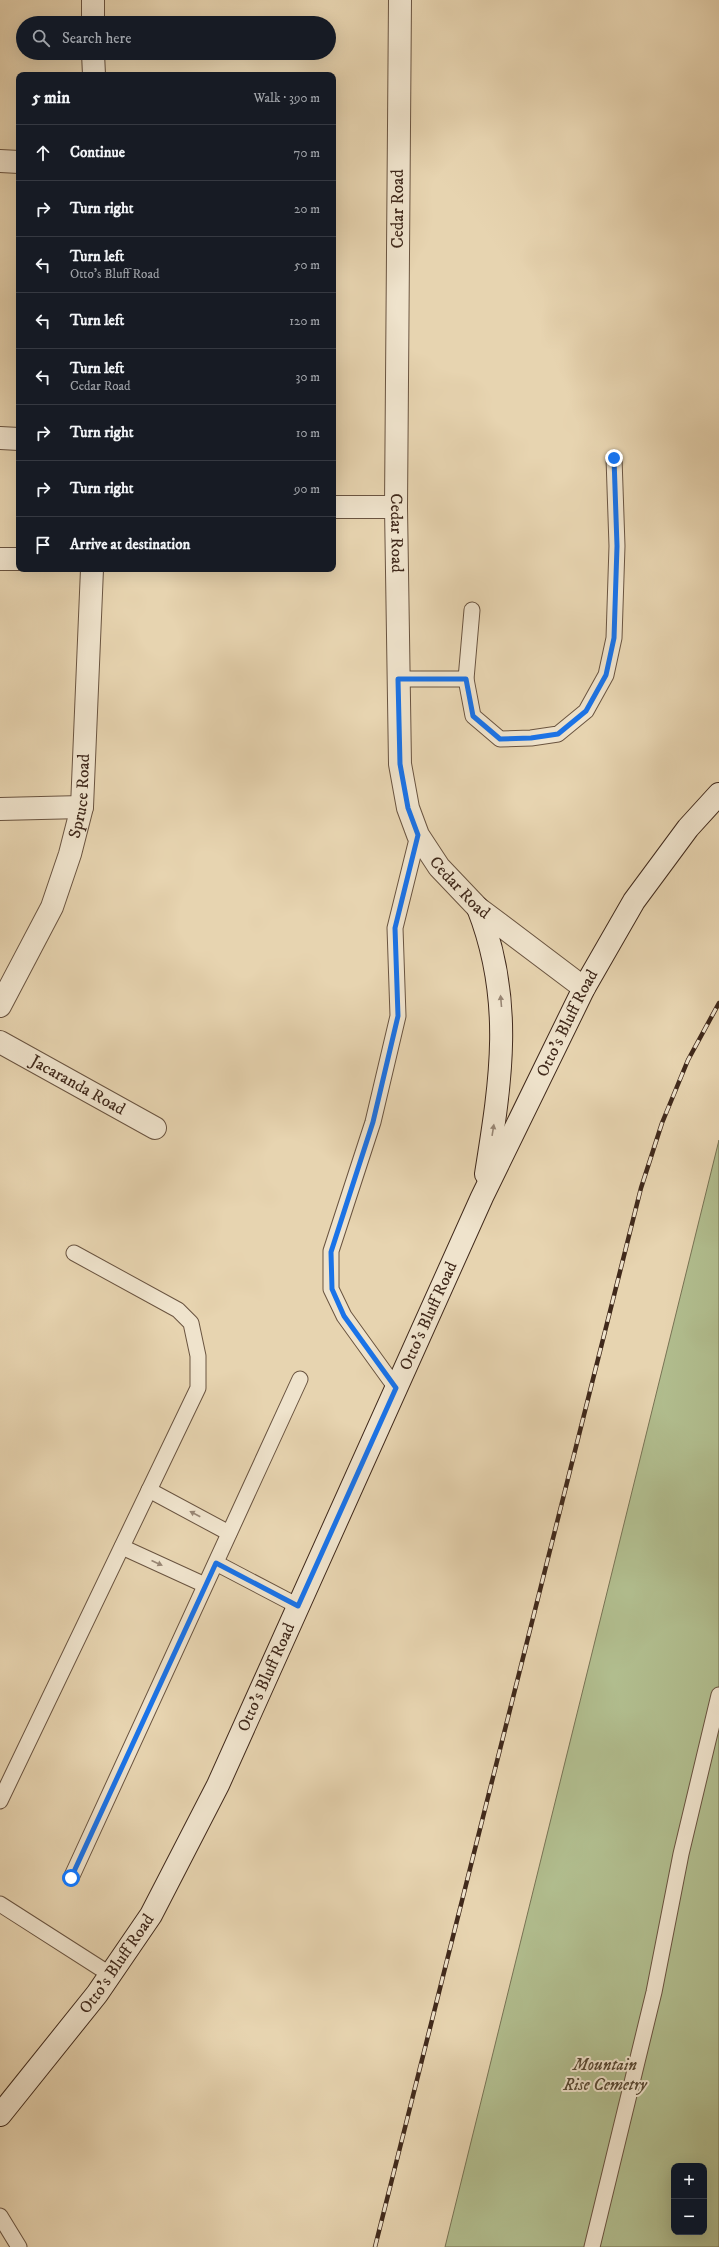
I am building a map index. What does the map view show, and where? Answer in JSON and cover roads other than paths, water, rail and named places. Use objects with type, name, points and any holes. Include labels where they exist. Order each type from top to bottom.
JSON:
[{"type":"street","points":[[93,0],[93,16]]},
{"type":"street","name":"Cedar Road","points":[[400,0],[396,507],[400,764],[408,808],[418,835],[439,866],[478,908],[584,988]]},
{"type":"street","points":[[93,60],[94,72]]},
{"type":"street","points":[[0,161],[16,162]]},
{"type":"street","points":[[0,438],[16,439]]},
{"type":"street","points":[[336,507],[396,507]]},
{"type":"street","points":[[0,558],[16,559]]},
{"type":"street","name":"Spruce Road","points":[[0,1006],[52,907],[70,854],[82,807],[92,572]]},
{"type":"street","name":"Otto's Bluff Road","points":[[1,2113],[111,1975],[151,1915],[215,1792],[482,1197],[584,988],[634,901],[688,828],[719,794]]},
{"type":"street","points":[[0,809],[82,807]]},
{"type":"street","points":[[478,908],[486,928],[501,1000],[502,1053],[499,1090],[482,1197]]},
{"type":"street","name":"Jacaranda Road","points":[[0,1042],[155,1128]]},
{"type":"lane","points":[[472,610],[466,679],[473,716],[500,739],[531,738],[558,734],[586,711],[606,675],[614,638],[617,546],[614,458]]},
{"type":"lane","points":[[398,679],[466,679]]},
{"type":"lane","points":[[396,1388],[344,1316],[332,1289],[331,1252],[373,1122],[398,1016],[395,928],[418,835]]},
{"type":"lane","points":[[0,1801],[198,1388],[198,1356],[190,1323],[178,1310],[74,1253]]},
{"type":"lane","points":[[71,1878],[300,1379]]},
{"type":"lane","points":[[149,1490],[229,1533]]},
{"type":"lane","points":[[122,1547],[205,1585]]},
{"type":"lane","points":[[216,1563],[298,1606]]},
{"type":"lane","points":[[592,2247],[654,1992],[680,1854],[719,1695]]},
{"type":"lane","points":[[0,1904],[111,1975]]},
{"type":"lane","points":[[0,2216],[19,2247]]},
{"type":"railway","points":[[375,2247],[641,1188],[662,1123],[688,1060],[719,1003]]},
{"type":"park label","name":"Mountain Rise Cemetry","points":[[605,2075]]}]
